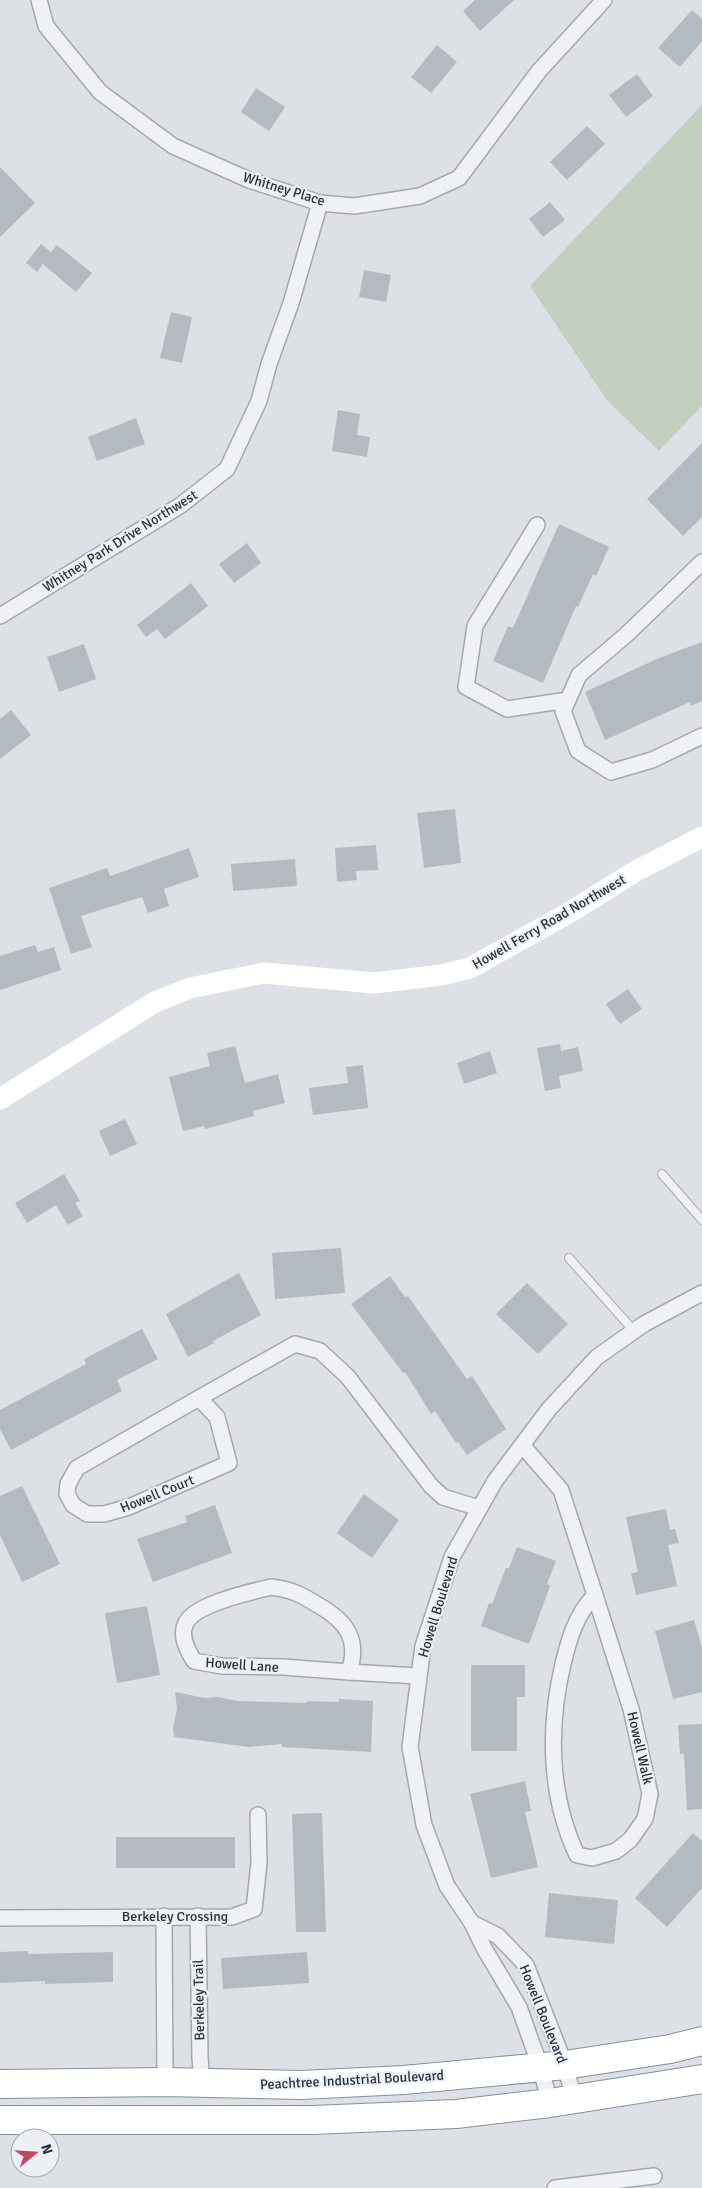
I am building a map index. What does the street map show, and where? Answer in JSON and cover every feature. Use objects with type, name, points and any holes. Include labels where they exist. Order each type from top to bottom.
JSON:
[{"type":"highway","name":"Peachtree Industrial Boulevard","points":[[0,2084],[165,2082],[301,2085],[404,2080],[553,2065],[670,2049],[702,2041]]},
{"type":"highway","points":[[0,2120],[313,2120],[456,2114],[562,2101],[702,2079]]},
{"type":"street","name":"Whitney Place","points":[[38,0],[46,26],[100,92],[173,146],[249,180],[320,203],[354,206],[420,196],[459,178],[539,71],[604,0]]},
{"type":"street","name":"Whitney Park Drive Northwest","points":[[0,616],[181,505],[227,470],[259,402],[269,364],[291,303],[320,203]]},
{"type":"street","points":[[537,525],[475,626],[466,687],[507,709],[568,700]]},
{"type":"street","points":[[702,562],[626,635],[579,675],[562,711],[578,751],[611,772],[652,760],[702,736]]},
{"type":"street","name":"Howell Ferry Road Northwest","points":[[0,1099],[155,1002],[190,988],[264,973],[374,983],[442,975],[470,968],[567,914],[636,871],[702,837]]},
{"type":"street","name":"Howell Boulevard","points":[[562,2101],[553,2065],[484,1948],[472,1923],[447,1886],[424,1825],[410,1747],[423,1646],[452,1557],[495,1481],[550,1409],[597,1357],[634,1331],[702,1292]]},
{"type":"street","name":"Howell Court","points":[[199,1398],[216,1418],[229,1463],[129,1507],[104,1514],[87,1514],[73,1505],[67,1494],[68,1484],[77,1468],[199,1398],[295,1344],[320,1350],[348,1377],[431,1486],[443,1497],[479,1508]]},
{"type":"street","name":"Howell Walk","points":[[522,1445],[561,1490],[631,1709],[650,1794],[645,1819],[630,1840],[616,1851],[592,1858],[577,1855],[569,1838],[556,1780],[553,1751],[554,1712],[567,1644],[573,1626],[594,1595]]},
{"type":"street","name":"Howell Lane","points":[[349,1672],[352,1664],[353,1644],[345,1627],[337,1616],[292,1590],[271,1587],[243,1594],[194,1613],[185,1624],[184,1638],[194,1661],[222,1666],[283,1667],[349,1672],[418,1676]]},
{"type":"street","name":"Berkeley Crossing","points":[[0,1918],[232,1917],[254,1909],[259,1863],[258,1815]]},
{"type":"street","points":[[164,1916],[165,2082]]},
{"type":"street","name":"Berkeley Trail","points":[[198,1916],[202,2083]]},
{"type":"street","name":"Howell Boulevard","points":[[472,1923],[498,1936],[526,1965],[562,2101]]},
{"type":"street","points":[[555,2188],[654,2176]]},
{"type":"lane","points":[[662,1174],[702,1220]]},
{"type":"lane","points":[[568,1258],[634,1331]]},
{"type":"green space","points":[[702,105],[702,406],[659,451],[606,399],[530,286]]},
{"type":"building","points":[[475,0],[514,0],[480,31],[463,11]]},
{"type":"building","points":[[692,10],[702,19],[702,41],[680,67],[658,48]]},
{"type":"building","points":[[437,45],[457,62],[431,93],[411,77]]},
{"type":"building","points":[[637,74],[653,96],[626,117],[609,95]]},
{"type":"building","points":[[256,88],[285,107],[269,131],[241,112]]},
{"type":"building","points":[[587,126],[605,144],[567,180],[550,162]]},
{"type":"building","points":[[0,167],[35,203],[0,237]]},
{"type":"building","points":[[550,202],[565,220],[543,237],[529,219]]},
{"type":"building","points":[[41,244],[51,252],[57,245],[92,273],[76,292],[43,264],[37,272],[26,263]]},
{"type":"building","points":[[364,270],[391,275],[386,302],[359,297]]},
{"type":"building","points":[[171,312],[192,317],[182,363],[160,358]]},
{"type":"building","points":[[338,410],[360,414],[357,435],[370,437],[367,457],[332,451]]},
{"type":"building","points":[[136,418],[145,444],[97,461],[88,437]]},
{"type":"building","points":[[702,443],[702,517],[683,536],[647,499]]},
{"type":"building","points":[[559,524],[609,547],[596,576],[593,574],[578,607],[576,606],[543,683],[493,661],[508,626],[513,628]]},
{"type":"building","points":[[247,543],[261,563],[234,583],[219,564]]},
{"type":"building","points":[[191,583],[208,606],[165,639],[157,629],[146,637],[137,625]]},
{"type":"building","points":[[702,642],[702,701],[691,706],[690,702],[605,740],[585,692],[659,658]]},
{"type":"building","points":[[84,644],[96,679],[59,692],[47,657]]},
{"type":"building","points":[[11,710],[31,735],[0,759],[0,719]]},
{"type":"building","points":[[455,809],[461,863],[424,868],[417,813]]},
{"type":"building","points":[[376,845],[378,870],[356,871],[357,880],[337,882],[335,848]]},
{"type":"building","points":[[189,848],[199,877],[164,889],[169,906],[148,913],[142,897],[81,916],[92,947],[71,954],[49,888],[107,868],[110,876]]},
{"type":"building","points":[[295,859],[297,886],[233,891],[231,864]]},
{"type":"building","points":[[35,945],[38,952],[54,947],[61,970],[0,990],[0,956]]},
{"type":"building","points":[[628,989],[642,1009],[620,1024],[606,1004]]},
{"type":"building","points":[[560,1044],[561,1051],[578,1047],[583,1071],[559,1076],[561,1088],[545,1091],[537,1048]]},
{"type":"building","points":[[235,1046],[245,1083],[278,1074],[285,1103],[253,1111],[254,1116],[205,1129],[204,1126],[183,1131],[169,1077],[210,1066],[207,1053]]},
{"type":"building","points":[[490,1051],[497,1073],[464,1084],[457,1063]]},
{"type":"building","points":[[363,1065],[368,1108],[313,1115],[309,1088],[348,1083],[346,1067]]},
{"type":"building","points":[[125,1119],[137,1144],[110,1156],[99,1131]]},
{"type":"building","points":[[64,1174],[80,1201],[75,1203],[83,1216],[68,1225],[56,1205],[27,1223],[15,1203]]},
{"type":"building","points":[[341,1248],[345,1293],[275,1299],[272,1253]]},
{"type":"building","points":[[239,1273],[261,1315],[188,1357],[166,1314]]},
{"type":"building","points":[[390,1276],[405,1297],[408,1296],[467,1379],[472,1376],[506,1429],[467,1455],[458,1442],[456,1443],[435,1411],[431,1414],[405,1372],[403,1373],[351,1304]]},
{"type":"building","points":[[527,1283],[568,1324],[538,1354],[496,1314]]},
{"type":"building","points":[[142,1329],[158,1359],[117,1380],[122,1391],[11,1450],[0,1429],[0,1410],[86,1364],[84,1359]]},
{"type":"building","points":[[22,1486],[60,1564],[22,1582],[0,1535],[0,1496]]},
{"type":"building","points":[[364,1494],[399,1520],[372,1558],[337,1533]]},
{"type":"building","points":[[215,1505],[232,1553],[153,1582],[137,1539],[187,1522],[185,1516]]},
{"type":"building","points":[[666,1509],[670,1530],[675,1529],[679,1543],[668,1545],[677,1586],[636,1595],[631,1573],[638,1572],[626,1517]]},
{"type":"building","points":[[517,1547],[556,1561],[547,1584],[550,1586],[529,1644],[481,1626],[489,1603],[492,1604],[506,1568],[509,1568]]},
{"type":"building","points":[[147,1606],[160,1675],[117,1683],[105,1613]]},
{"type":"building","points":[[694,1620],[702,1648],[702,1692],[673,1699],[655,1631]]},
{"type":"building","points":[[471,1665],[525,1665],[525,1697],[517,1697],[517,1751],[471,1751]]},
{"type":"building","points":[[175,1692],[205,1698],[218,1697],[237,1701],[307,1703],[307,1701],[339,1702],[339,1699],[373,1701],[371,1752],[282,1747],[282,1744],[249,1747],[174,1737],[173,1728],[177,1708]]},
{"type":"building","points":[[702,1724],[702,1809],[687,1810],[684,1754],[680,1754],[678,1725]]},
{"type":"building","points":[[525,1781],[531,1811],[525,1812],[538,1867],[491,1878],[470,1794]]},
{"type":"building","points":[[322,1813],[326,1932],[296,1932],[292,1814]]},
{"type":"building","points":[[693,1833],[702,1841],[702,1888],[667,1927],[635,1898]]},
{"type":"building","points":[[116,1837],[235,1837],[235,1868],[116,1868]]},
{"type":"building","points":[[549,1893],[618,1900],[614,1944],[545,1937]]},
{"type":"building","points":[[28,1951],[28,1954],[113,1952],[113,1982],[45,1984],[45,1981],[0,1983],[0,1952]]},
{"type":"building","points":[[307,1952],[309,1983],[223,1989],[221,1958]]}]
